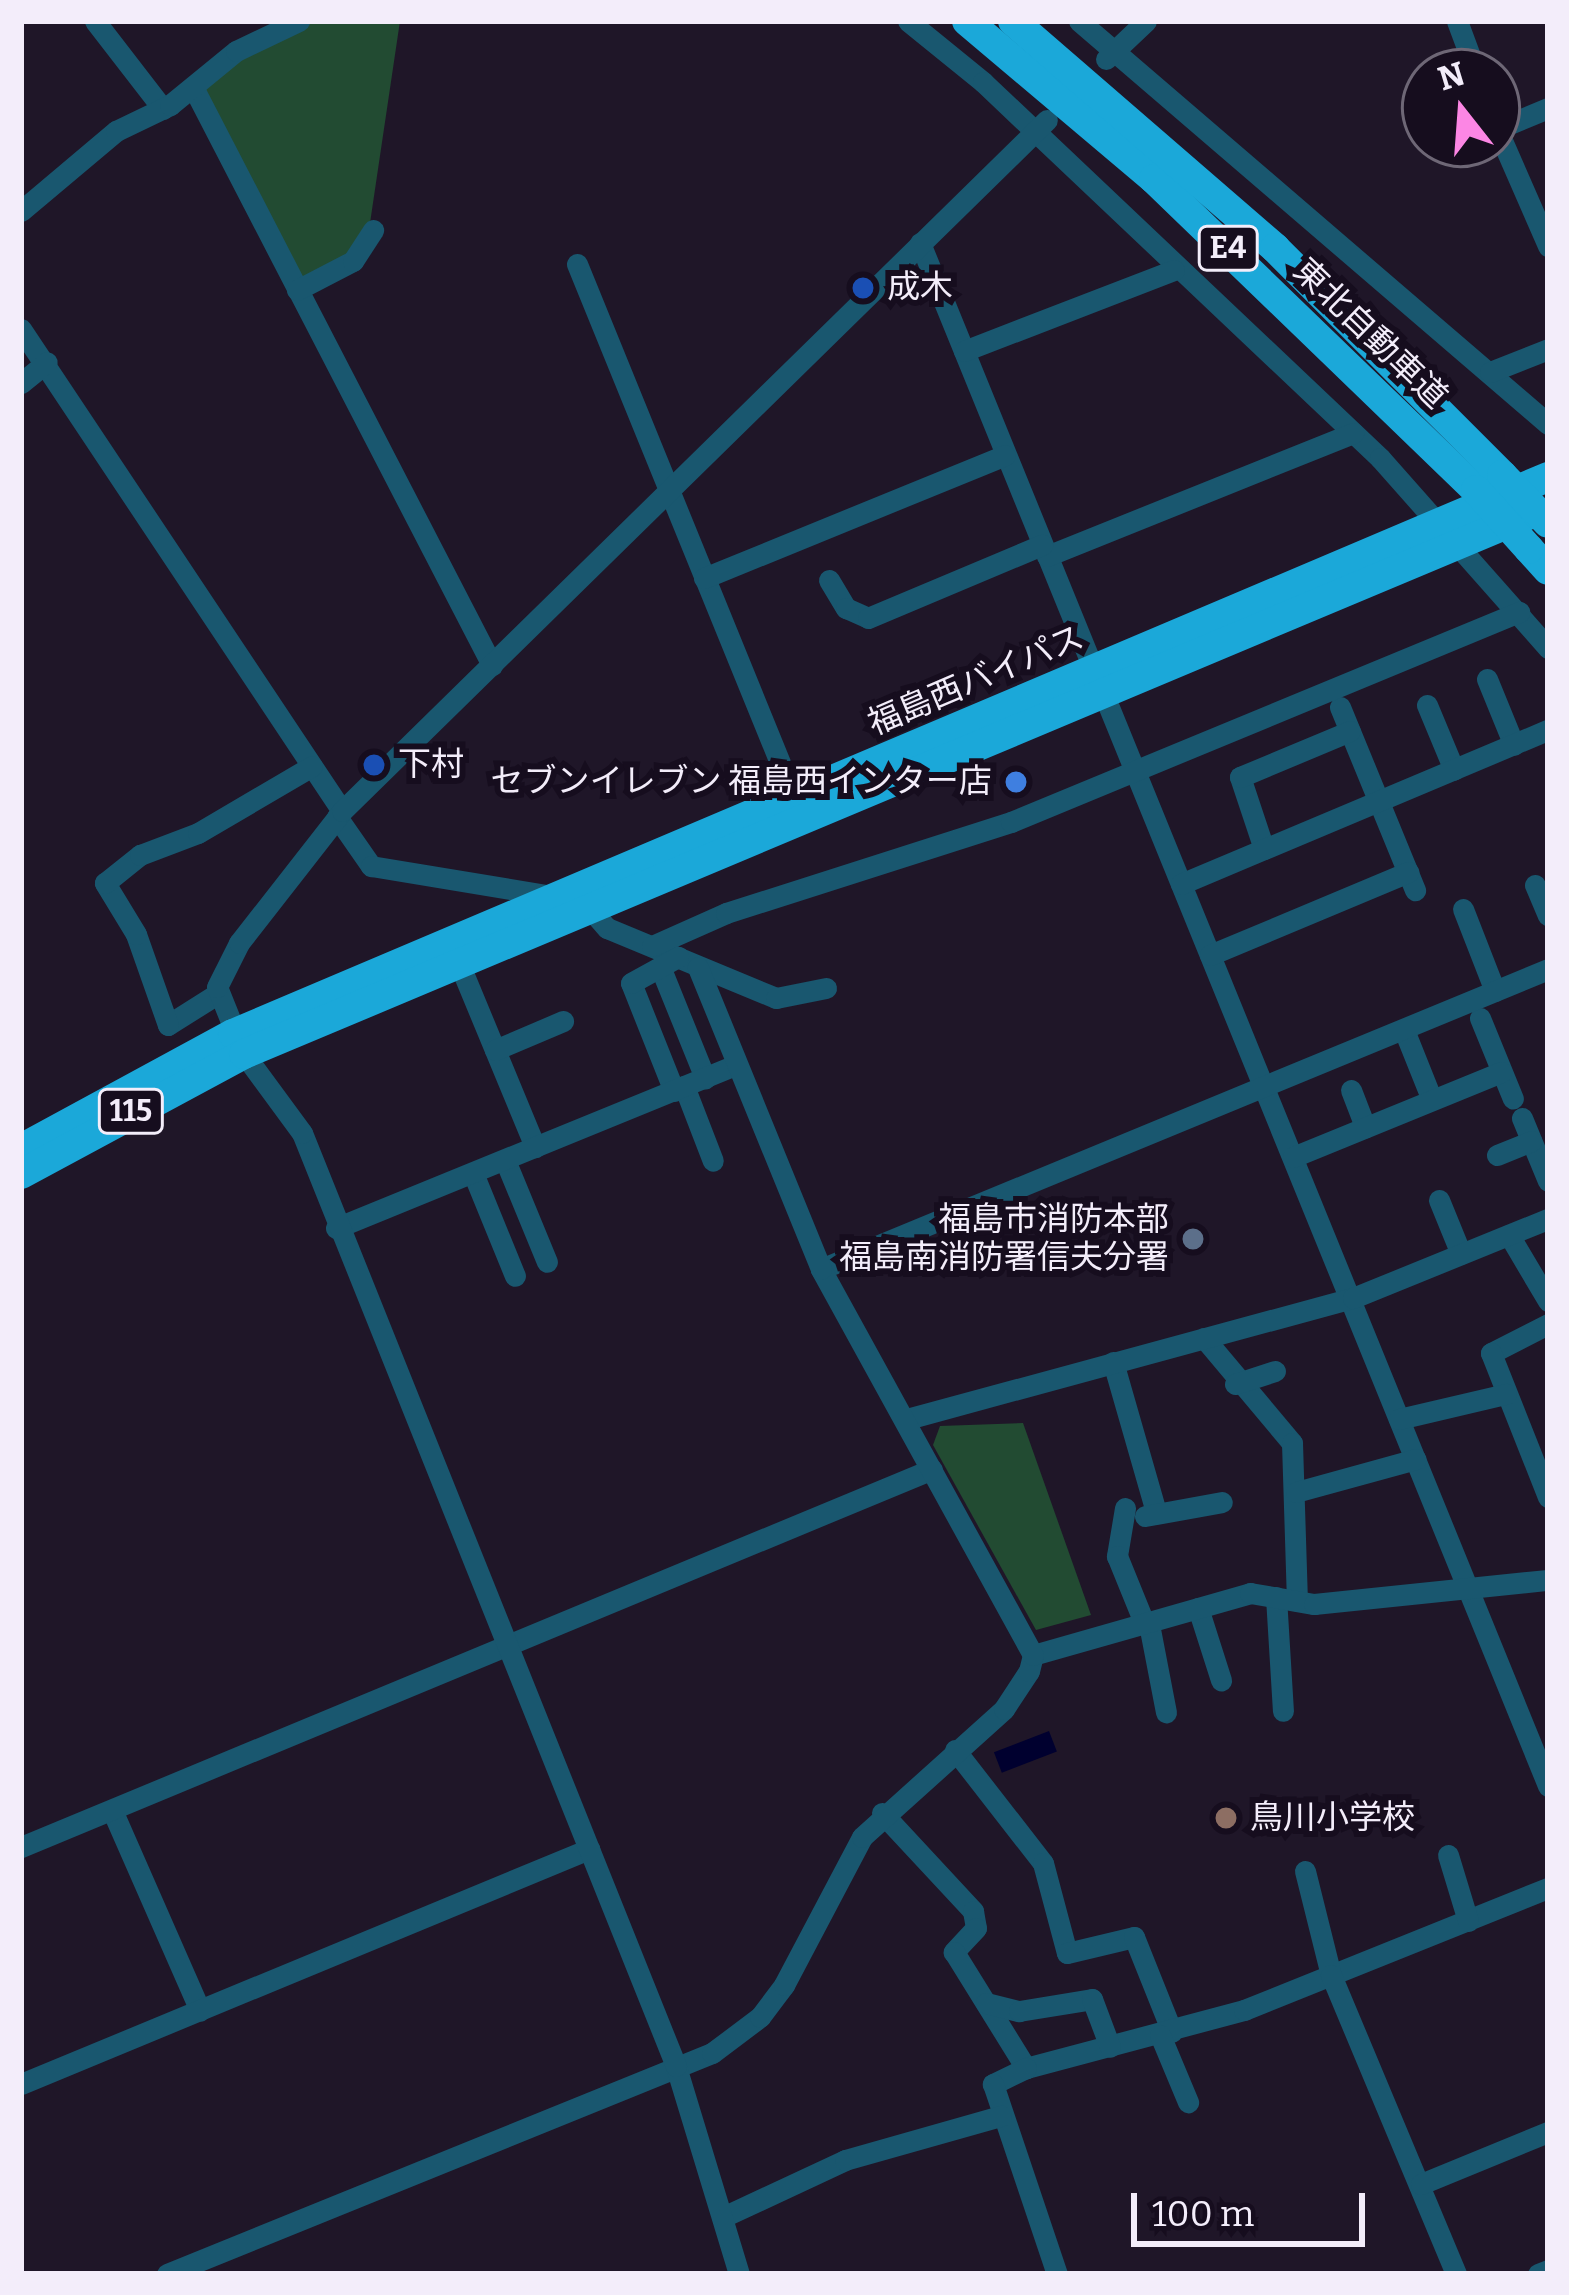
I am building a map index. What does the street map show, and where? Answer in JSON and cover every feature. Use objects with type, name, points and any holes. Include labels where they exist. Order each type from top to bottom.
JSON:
[{"type":"highway","name":"東北自動車道","points":[[967,21],[1511,477],[1539,559]]},
{"type":"highway","name":"東北自動車道","points":[[1013,21],[1276,248],[1511,477],[1548,523]]},
{"type":"highway","points":[[1511,477],[1548,494]]},
{"type":"highway","name":"福島西バイパス","points":[[1452,533],[1511,477]]},
{"type":"highway","name":"福島西バイパス","points":[[239,1044],[461,968],[1098,683],[1452,533],[1548,507]]},
{"type":"highway","name":"福島西バイパス","points":[[239,1044],[553,896],[794,797],[1098,683]]},
{"type":"highway","name":"115","points":[[21,1149],[239,1044]]},
{"type":"highway","name":"115","points":[[21,1174],[239,1044]]},
{"type":"street","points":[[95,21],[163,109]]},
{"type":"street","points":[[21,211],[116,131],[163,109],[236,52],[298,21]]},
{"type":"street","points":[[908,21],[1041,126],[1174,270],[1353,434],[1452,533],[1548,648]]},
{"type":"street","points":[[1079,21],[1110,55],[1548,424]]},
{"type":"street","points":[[1110,55],[1146,21]]},
{"type":"street","points":[[193,87],[491,665]]},
{"type":"street","points":[[1548,108],[1497,129],[1548,246]]},
{"type":"street","points":[[312,766],[198,833],[140,855],[105,884],[136,934],[168,1025],[218,994],[239,944],[340,814],[1041,126]]},
{"type":"street","points":[[297,290],[353,261],[374,230]]},
{"type":"street","points":[[920,243],[1354,1298],[1548,1786]]},
{"type":"street","points":[[577,264],[673,488],[704,578],[794,797]]},
{"type":"street","points":[[964,351],[1174,270]]},
{"type":"street","points":[[21,329],[312,766],[371,866],[553,896]]},
{"type":"street","points":[[1490,372],[1548,349]]},
{"type":"street","points":[[21,383],[47,362]]},
{"type":"street","points":[[829,580],[846,608],[868,618],[1353,434]]},
{"type":"street","points":[[704,578],[1005,455]]},
{"type":"street","points":[[652,946],[726,913],[1011,822],[1519,612]]},
{"type":"street","points":[[1487,679],[1514,745]]},
{"type":"street","points":[[1426,705],[1454,770]]},
{"type":"street","points":[[1210,955],[1412,881],[1340,707]]},
{"type":"street","points":[[1181,884],[1548,730]]},
{"type":"street","points":[[1264,849],[1240,777],[1350,731]]},
{"type":"street","points":[[1535,885],[1548,915]]},
{"type":"street","points":[[1463,909],[1495,991]]},
{"type":"street","points":[[592,911],[608,928],[652,946],[679,964],[776,998],[826,988]]},
{"type":"street","points":[[679,964],[735,1065],[821,1269],[1034,1655]]},
{"type":"street","points":[[679,964],[688,1085]]},
{"type":"street","points":[[679,964],[631,983],[688,1085],[713,1161]]},
{"type":"street","points":[[461,968],[535,1148]]},
{"type":"street","points":[[821,1269],[1548,969]]},
{"type":"street","points":[[218,994],[239,1044],[302,1133],[336,1228],[676,2066],[739,2274]]},
{"type":"street","points":[[1480,1018],[1548,1181]]},
{"type":"street","points":[[495,1050],[563,1021]]},
{"type":"street","points":[[1404,1030],[1432,1100]]},
{"type":"street","points":[[336,1228],[735,1065]]},
{"type":"street","points":[[1293,1156],[1502,1072]]},
{"type":"street","points":[[1351,1090],[1365,1127]]},
{"type":"street","points":[[1497,1155],[1532,1141]]},
{"type":"street","points":[[505,1160],[547,1262]]},
{"type":"street","points":[[473,1173],[515,1276]]},
{"type":"street","points":[[1439,1200],[1461,1255]]},
{"type":"street","points":[[907,1419],[1354,1298],[1548,1219]]},
{"type":"street","points":[[1508,1235],[1548,1300]]},
{"type":"street","points":[[1548,1324],[1492,1349],[1507,1394],[1540,1460],[1548,1497]]},
{"type":"street","points":[[1204,1338],[1235,1384],[1292,1443],[1296,1492],[1286,1599],[1283,1711]]},
{"type":"street","points":[[1113,1362],[1156,1512]]},
{"type":"street","points":[[1235,1384],[1275,1371]]},
{"type":"street","points":[[1399,1419],[1507,1394]]},
{"type":"street","points":[[1296,1492],[1416,1459]]},
{"type":"street","points":[[21,1847],[932,1469]]},
{"type":"street","points":[[1166,1712],[1147,1624],[1117,1556],[1126,1515],[1222,1502]]},
{"type":"street","points":[[1034,1655],[1250,1594],[1286,1599],[1470,1594],[1548,1580]]},
{"type":"street","points":[[1198,1608],[1222,1680]]},
{"type":"street","points":[[167,2274],[712,2053],[760,2017],[882,1814],[1014,1699],[1034,1655]]},
{"type":"street","points":[[955,1750],[1043,1863],[1067,1953],[1134,1936],[1189,2102]]},
{"type":"street","points":[[112,1810],[200,2010]]},
{"type":"street","points":[[882,1814],[974,1911],[976,1928],[954,1952],[984,2003],[1012,2035],[1026,2068]]},
{"type":"street","points":[[21,2084],[589,1849]]},
{"type":"street","points":[[1448,1855],[1468,1921]]},
{"type":"street","points":[[1305,1871],[1331,1976],[1456,2274]]},
{"type":"street","points":[[1057,2274],[1001,2116],[993,2080],[1166,2033],[1331,1976],[1548,1888]]},
{"type":"street","points":[[984,2003],[1019,2011],[1092,2000],[1110,2047]]},
{"type":"street","points":[[722,2217],[845,2160],[1001,2116]]},
{"type":"street","points":[[1421,2184],[1548,2132]]},
{"type":"street","points":[[1538,2274],[1548,2270]]},
{"type":"green space","points":[[314,21],[400,21],[370,223],[352,252],[298,282],[199,90],[235,60]]},
{"type":"green space","points":[[1023,1423],[1091,1615],[1036,1630],[933,1445],[940,1426]]},
{"type":"shaded area","points":[[1049,1731],[1057,1752],[1002,1773],[994,1752]]},
{"type":"place","name":"成木","points":[[863,288]]},
{"type":"place","name":"下村","points":[[374,765]]},
{"type":"place","name":"セブンイレブン 福島西インター店","points":[[1016,782]]},
{"type":"place","name":"福島市消防本部 福島南消防署信夫分署","points":[[1193,1239]]},
{"type":"place","name":"鳥川小学校","points":[[1226,1818]]}]
